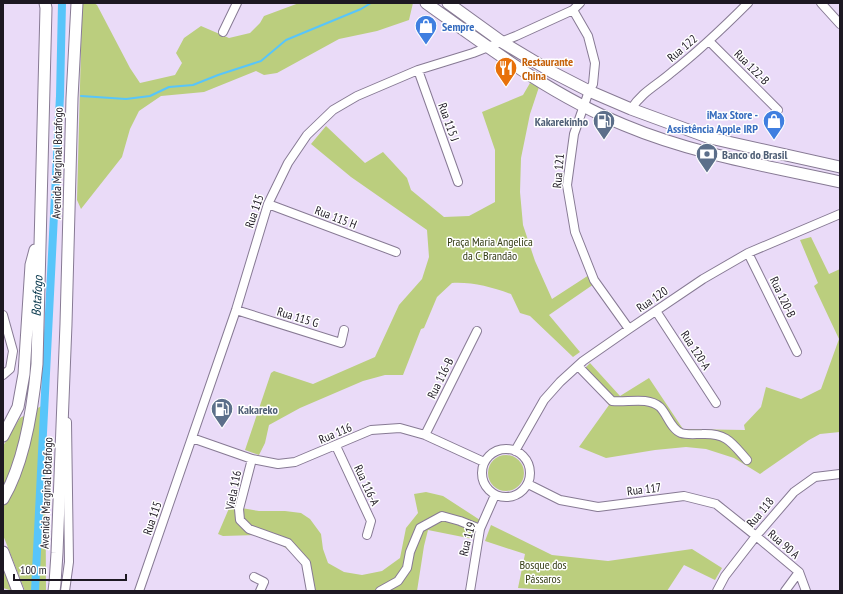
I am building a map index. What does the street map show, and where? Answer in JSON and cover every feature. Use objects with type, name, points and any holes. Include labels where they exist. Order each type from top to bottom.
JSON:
[{"type":"main road","name":"Avenida Marginal Botafogo","points":[[3,499],[13,482],[20,461],[34,399],[37,364],[45,3]]},
{"type":"main road","name":"Avenida Marginal Botafogo","points":[[54,591],[57,553],[66,324],[72,98],[77,3]]},
{"type":"main road","points":[[426,3],[487,48],[535,79],[583,106],[624,125],[704,153],[840,182]]},
{"type":"main road","points":[[448,3],[502,42],[552,72],[589,91],[631,109],[710,138],[840,168]]},
{"type":"main road","name":"Avenida Marginal Botafogo","points":[[3,435],[18,406],[24,374],[31,265],[39,236]]},
{"type":"main road","points":[[3,552],[18,591]]},
{"type":"street","points":[[222,32],[237,3]]},
{"type":"street","name":"Rua 115","points":[[139,591],[236,310],[268,204],[288,163],[307,135],[334,110],[357,96],[418,70],[502,42],[573,10],[580,3]]},
{"type":"street","name":"Rua 122","points":[[631,109],[638,98],[671,74],[709,42],[748,3]]},
{"type":"street","points":[[821,3],[840,24]]},
{"type":"street","name":"Rua 121","points":[[573,10],[588,36],[595,62],[593,84],[583,106],[574,134],[567,185],[575,232],[594,280],[629,329]]},
{"type":"street","name":"Rua 122-B","points":[[709,42],[778,110]]},
{"type":"street","name":"Rua 115 J","points":[[418,70],[458,182]]},
{"type":"street","name":"Rua 115 H","points":[[268,204],[396,252]]},
{"type":"street","name":"Rua 120","points":[[515,451],[544,400],[560,382],[578,366],[656,310],[703,279],[748,253],[840,214]]},
{"type":"street","name":"Rua 120-B","points":[[748,253],[796,352]]},
{"type":"street","name":"Rua 115 G","points":[[236,310],[341,343],[344,330]]},
{"type":"street","name":"Rua 120-A","points":[[656,310],[716,403]]},
{"type":"street","points":[[3,315],[13,351],[10,369],[3,375]]},
{"type":"street","name":"Avenida Marginal Botafogo","points":[[65,591],[69,562],[66,324]]},
{"type":"street","name":"Rua 116-B","points":[[425,435],[477,331]]},
{"type":"street","points":[[578,366],[609,398],[616,401],[644,401],[652,403],[660,407],[677,430],[686,434],[713,433],[721,435],[747,460]]},
{"type":"street","name":"Rua 116","points":[[192,438],[252,459],[278,464],[295,462],[371,430],[400,428],[425,435],[484,462]]},
{"type":"street","name":"Rua 116-A","points":[[336,446],[371,521],[367,535]]},
{"type":"street","points":[[503,449],[515,451],[526,459],[530,471],[528,484],[519,493],[507,497],[495,495],[486,487],[482,475],[484,462],[492,453],[503,449]]},
{"type":"street","name":"Viela 116","points":[[252,459],[239,509],[240,520],[249,529],[288,543],[306,563],[311,591]]},
{"type":"street","name":"Rua 118","points":[[717,591],[725,576],[756,536],[794,492],[815,477],[840,474]]},
{"type":"street","name":"Rua 117","points":[[528,484],[560,500],[598,507],[684,496],[716,504],[756,536]]},
{"type":"street","name":"Rua 119","points":[[470,591],[480,529],[495,495]]},
{"type":"street","points":[[380,591],[398,581],[407,568],[410,552],[420,528],[442,516],[480,529]]},
{"type":"street","name":"Rua 90 A","points":[[756,536],[799,572],[806,591]]},
{"type":"street","points":[[785,591],[799,572]]},
{"type":"street","points":[[254,577],[264,582],[260,591]]},
{"type":"green space","points":[[81,3],[94,3],[97,5],[130,68],[140,83],[175,75],[182,63],[176,53],[184,38],[201,26],[229,38],[250,33],[260,23],[264,16],[299,3],[413,3],[409,20],[377,31],[339,39],[277,73],[264,75],[256,71],[204,92],[161,96],[139,111],[130,129],[122,157],[81,209],[77,200]]},
{"type":"green space","name":"Praça Maria Angelica da C Brandão","points":[[530,83],[539,87],[530,114],[521,158],[520,192],[523,225],[535,261],[552,299],[589,275],[594,284],[549,315],[580,352],[573,357],[530,316],[520,313],[511,294],[496,289],[467,283],[452,283],[437,297],[424,328],[421,329],[403,375],[385,375],[363,381],[300,408],[269,425],[265,443],[259,455],[245,450],[271,373],[274,371],[313,384],[375,357],[399,305],[422,279],[429,257],[427,230],[351,177],[311,144],[326,126],[365,163],[383,152],[407,178],[411,190],[444,217],[469,216],[495,202],[495,150],[482,112],[523,95]]},
{"type":"green space","points":[[811,237],[829,274],[840,269],[840,432],[820,434],[760,474],[734,458],[706,449],[686,447],[655,450],[606,458],[579,447],[609,405],[581,372],[590,363],[620,396],[649,378],[683,429],[745,430],[744,425],[761,407],[766,387],[801,399],[821,389],[839,339],[814,286],[818,283],[800,240]]},
{"type":"green space","points":[[45,404],[46,591],[25,591],[3,535],[3,446],[20,418]]},
{"type":"green space","points":[[510,455],[519,460],[523,466],[523,480],[519,486],[510,491],[502,491],[493,486],[489,480],[488,469],[493,460],[499,456]]},
{"type":"green space","points":[[426,492],[443,496],[480,520],[473,539],[428,530],[417,591],[310,591],[301,558],[272,539],[257,535],[223,536],[218,534],[230,506],[259,511],[285,511],[301,513],[310,519],[321,534],[323,549],[328,563],[344,572],[362,575],[382,571],[400,558],[406,528],[418,513],[414,494]]},
{"type":"green space","name":"Bosque dos Pássaros","points":[[491,525],[552,555],[608,561],[692,549],[722,568],[715,580],[684,565],[667,591],[564,591],[518,588],[525,554],[485,541]]},
{"type":"green space","points":[[3,567],[13,591],[3,588]]},
{"type":"waterway","name":"Botafogo","points":[[35,591],[60,96],[62,3]]},
{"type":"waterway","points":[[81,96],[126,99],[150,96],[169,87],[193,85],[261,61],[286,40],[361,9],[371,3]]},
{"type":"place","name":"Sempre","points":[[426,46]]},
{"type":"place","name":"Restaurante China","points":[[506,88]]},
{"type":"place","name":"Kakarekinho","points":[[604,140]]},
{"type":"place","name":"iMax Store - Assistência Apple IRP","points":[[774,140]]},
{"type":"place","name":"Banco do Brasil","points":[[707,174]]},
{"type":"place","name":"Kakareko","points":[[222,428]]}]
